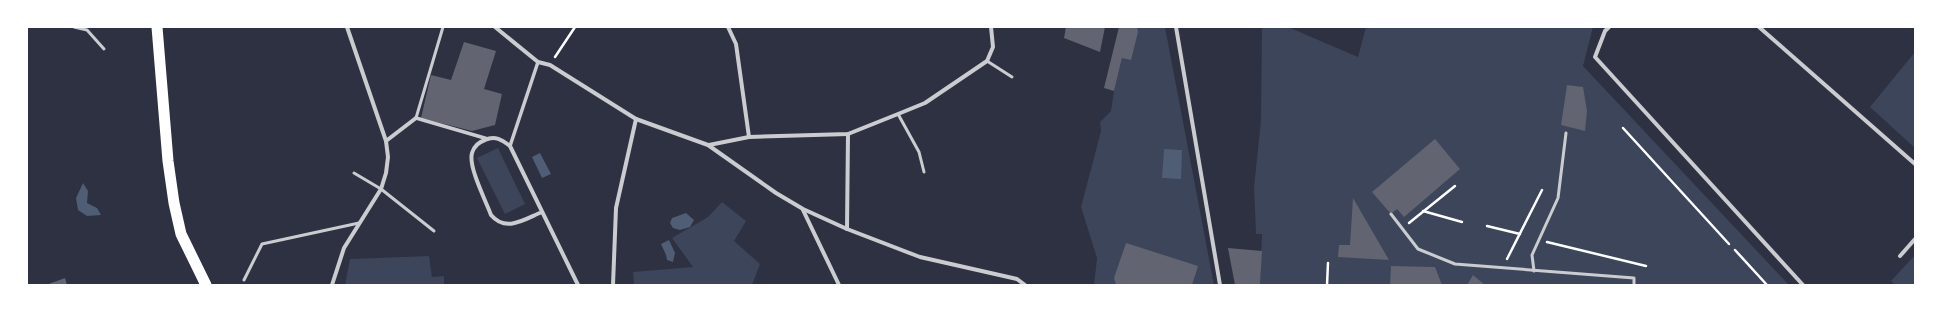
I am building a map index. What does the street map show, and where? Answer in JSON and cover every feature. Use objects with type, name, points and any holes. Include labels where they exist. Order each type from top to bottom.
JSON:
[{"type":"highway","points":[[157,27],[168,161],[174,203],[181,234],[206,285]]},
{"type":"street","points":[[332,285],[344,248],[381,189],[386,173],[388,157],[386,141],[347,27]]},
{"type":"street","points":[[496,27],[538,62],[550,65],[636,119],[708,145],[776,193],[803,209],[847,229],[920,257],[1017,280],[1024,285]]},
{"type":"street","points":[[728,27],[736,44],[749,137]]},
{"type":"street","points":[[708,145],[749,137],[848,134],[925,103],[987,61],[993,47],[991,27]]},
{"type":"street","points":[[1176,27],[1220,285]]},
{"type":"street","points":[[1608,27],[1595,57],[1803,285]]},
{"type":"street","points":[[1759,27],[1915,164]]},
{"type":"street","points":[[510,146],[538,62]]},
{"type":"street","points":[[386,141],[416,118],[488,139],[500,139],[510,146],[578,285]]},
{"type":"street","points":[[613,285],[616,208],[636,119]]},
{"type":"street","points":[[847,229],[848,134]]},
{"type":"street","points":[[488,139],[478,143],[472,152],[472,164],[491,215],[497,222],[504,225],[513,224],[542,212]]},
{"type":"street","points":[[803,209],[839,285]]},
{"type":"street","points":[[1900,256],[1915,239]]},
{"type":"lane","points":[[74,27],[87,30],[104,49]]},
{"type":"lane","points":[[416,118],[443,27]]},
{"type":"lane","points":[[987,61],[1012,77]]},
{"type":"lane","points":[[898,114],[919,152],[924,172]]},
{"type":"lane","points":[[1534,271],[1532,255],[1558,198],[1566,133]]},
{"type":"lane","points":[[354,173],[381,189],[434,231]]},
{"type":"lane","points":[[1391,214],[1418,249],[1455,264],[1634,278],[1634,285]]},
{"type":"lane","points":[[244,280],[262,244],[359,223]]},
{"type":"path","points":[[550,65],[575,27]]},
{"type":"path","points":[[1623,128],[1729,244]]},
{"type":"path","points":[[1412,228],[1408,224],[1456,186]]},
{"type":"path","points":[[1505,262],[1542,190]]},
{"type":"path","points":[[1424,211],[1462,222]]},
{"type":"path","points":[[1487,226],[1520,234]]},
{"type":"path","points":[[1539,240],[1646,266]]},
{"type":"path","points":[[1735,250],[1767,285]]},
{"type":"path","points":[[1327,285],[1328,263]]},
{"type":"shaded area","points":[[1137,27],[1165,27],[1214,285],[1094,285],[1097,258],[1081,207],[1101,131],[1100,122],[1111,111],[1122,58]]},
{"type":"shaded area","points":[[1262,27],[1288,27],[1358,57],[1366,27],[1593,27],[1583,66],[1789,285],[1260,285],[1262,234],[1256,234],[1254,187],[1261,120]]},
{"type":"shaded area","points":[[1915,52],[1915,148],[1870,107]]},
{"type":"shaded area","points":[[498,148],[525,204],[505,214],[477,158]]},
{"type":"shaded area","points":[[1164,149],[1182,150],[1181,179],[1162,178]]},
{"type":"shaded area","points":[[540,153],[551,174],[542,178],[532,157]]},
{"type":"shaded area","points":[[83,183],[88,191],[87,203],[97,208],[101,215],[87,216],[78,210],[76,198]]},
{"type":"shaded area","points":[[722,202],[746,221],[734,241],[760,264],[752,285],[634,285],[633,272],[693,267],[672,238],[708,217]]},
{"type":"shaded area","points":[[686,213],[694,220],[690,227],[680,230],[673,228],[670,223],[672,218]]},
{"type":"shaded area","points":[[669,240],[675,253],[673,262],[667,260],[661,244]]},
{"type":"shaded area","points":[[1915,255],[1915,285],[1895,285],[1891,281]]},
{"type":"shaded area","points":[[429,256],[432,277],[444,276],[444,285],[345,285],[350,259]]},
{"type":"building","points":[[1066,27],[1105,27],[1100,52],[1064,38]]},
{"type":"building","points":[[1119,27],[1137,27],[1138,32],[1131,60],[1122,58],[1114,91],[1104,88]]},
{"type":"building","points":[[464,42],[496,51],[484,89],[502,94],[495,125],[472,131],[421,118],[431,75],[451,80]]},
{"type":"building","points":[[1567,85],[1583,87],[1587,111],[1585,131],[1561,125]]},
{"type":"building","points":[[1435,139],[1460,169],[1404,217],[1397,209],[1391,214],[1372,192]]},
{"type":"building","points":[[1353,198],[1389,260],[1338,257],[1339,245],[1350,245]]},
{"type":"building","points":[[1126,243],[1198,266],[1192,285],[1116,285],[1114,278]]},
{"type":"building","points":[[1228,248],[1262,251],[1260,285],[1235,285]]},
{"type":"building","points":[[1391,266],[1435,267],[1442,285],[1390,285]]},
{"type":"building","points":[[1473,275],[1485,285],[1467,285]]},
{"type":"building","points":[[65,278],[67,285],[46,285]]}]
